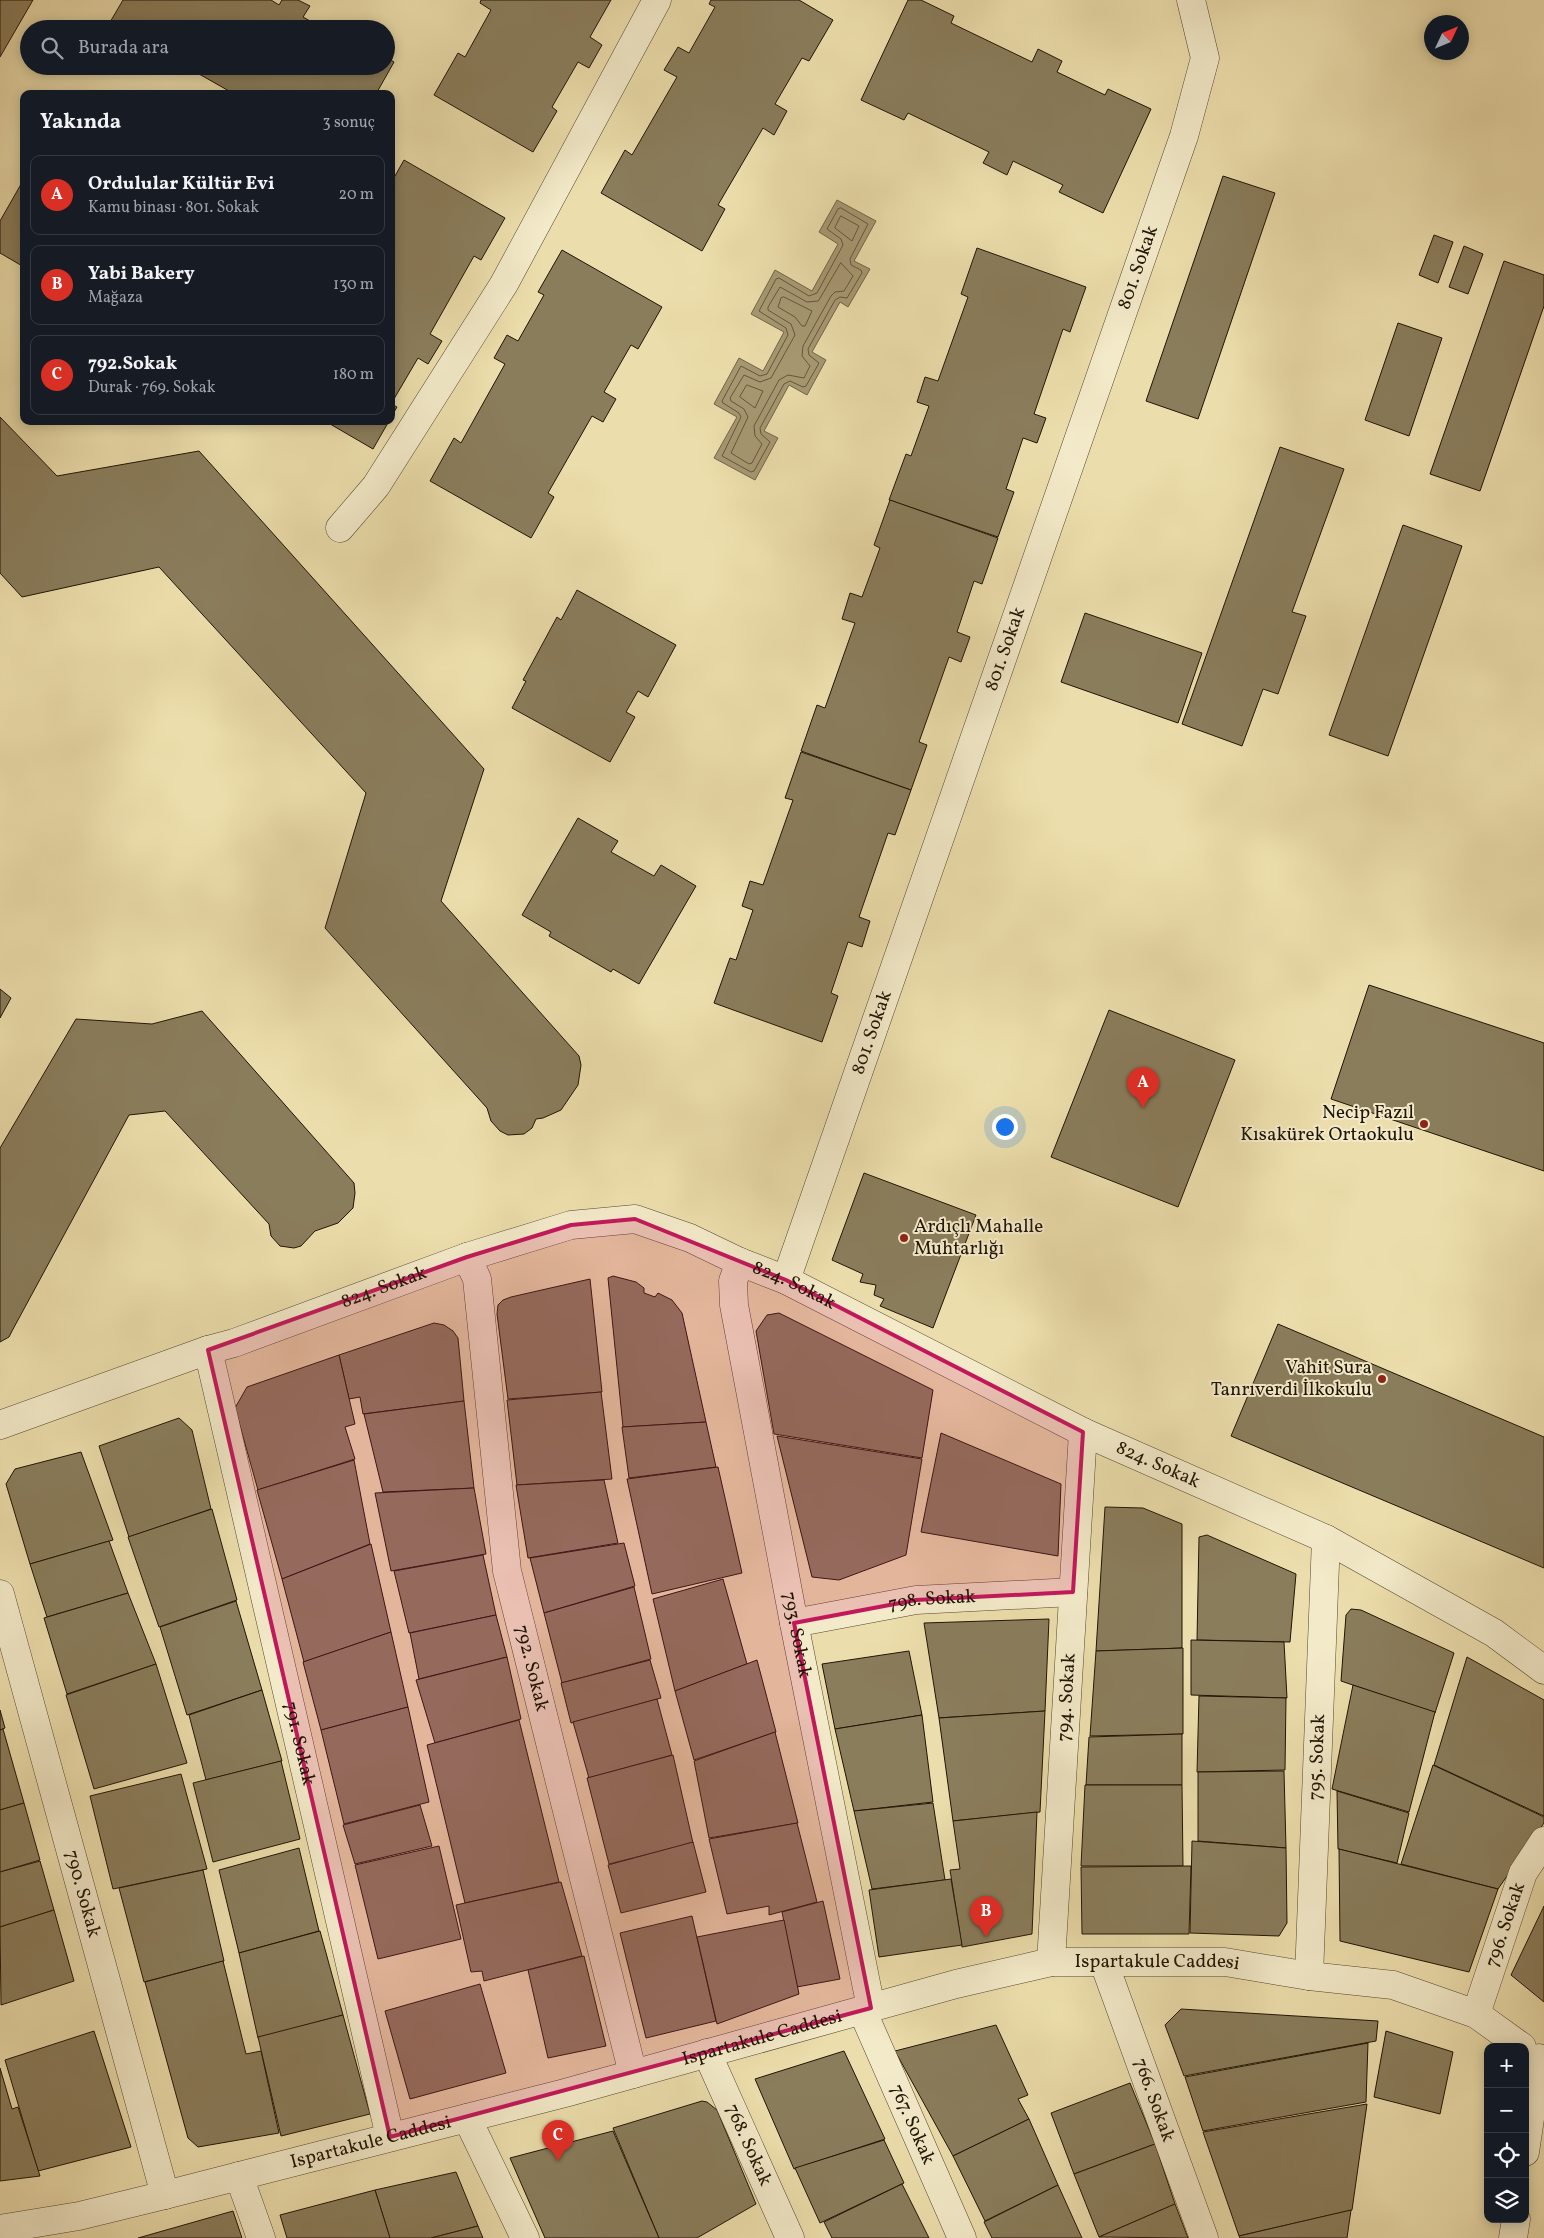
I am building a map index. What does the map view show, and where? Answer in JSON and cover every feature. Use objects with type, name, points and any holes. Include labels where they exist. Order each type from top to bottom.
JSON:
[{"type":"street","points":[[340,528],[376,486],[504,284],[657,0]]},
{"type":"street","points":[[1175,0],[1193,9]]},
{"type":"street","name":"801. Sokak","points":[[786,1280],[1184,136],[1205,58],[1193,9]]},
{"type":"street","name":"824. Sokak","points":[[0,1425],[208,1350],[234,1343],[468,1257],[571,1225],[635,1219],[690,1238],[740,1262],[786,1280],[1084,1432],[1326,1539],[1494,1633],[1544,1670]]},
{"type":"street","name":"792. Sokak","points":[[468,1257],[477,1279],[507,1571],[633,2074]]},
{"type":"street","name":"793. Sokak","points":[[740,1262],[733,1281],[734,1304],[867,2009]]},
{"type":"street","name":"791. Sokak","points":[[208,1350],[390,2137]]},
{"type":"street","name":"794. Sokak","points":[[1050,1962],[1084,1432]]},
{"type":"street","name":"795. Sokak","points":[[1309,1976],[1326,1539]]},
{"type":"street","name":"798. Sokak","points":[[794,1623],[916,1600],[1073,1592]]},
{"type":"street","name":"790. Sokak","points":[[0,1594],[164,2195]]},
{"type":"street","name":"796. Sokak","points":[[1476,2014],[1522,1873],[1544,1840]]},
{"type":"street","name":"Ispartakule Caddesi","points":[[0,2229],[79,2216],[239,2176],[633,2074],[956,1984],[1050,1962],[1226,1962],[1309,1976],[1392,1985],[1476,2014],[1533,2054]]},
{"type":"street","name":"766. Sokak","points":[[1104,1963],[1204,2238]]},
{"type":"street","name":"767. Sokak","points":[[867,2009],[962,2238]]},
{"type":"street","name":"768. Sokak","points":[[706,2053],[790,2238]]},
{"type":"street","points":[[1527,2133],[1533,2054]]},
{"type":"street","points":[[467,2118],[525,2238]]},
{"type":"street","points":[[239,2176],[261,2238]]},
{"type":"street","points":[[1513,2238],[1515,2223]]},
{"type":"highlighted area","points":[[635,1219],[786,1280],[1083,1432],[1073,1592],[916,1600],[794,1623],[871,2008],[390,2137],[208,1350],[467,1257],[571,1225]]},
{"type":"water","points":[[837,200],[876,221],[854,261],[870,269],[848,307],[840,302],[812,352],[826,360],[807,395],[789,385],[764,431],[778,438],[755,480],[714,458],[737,417],[714,404],[739,358],[763,371],[784,332],[751,314],[775,270],[812,291],[838,244],[819,232]]},
{"type":"building","points":[[0,0],[33,0],[20,20],[0,57]]},
{"type":"building","points":[[123,0],[271,0],[279,5],[282,0],[298,0],[310,6],[303,17],[308,20],[111,20]]},
{"type":"building","points":[[481,0],[611,0],[590,37],[602,45],[589,68],[578,62],[552,107],[557,111],[533,152],[434,95],[458,53],[465,57],[491,10],[480,3]]},
{"type":"building","points":[[711,0],[799,0],[833,20],[809,61],[802,58],[775,104],[787,111],[774,135],[763,128],[718,205],[725,209],[702,251],[601,193],[625,150],[632,155],[677,77],[664,70],[678,47],[689,53],[715,7],[709,4]]},
{"type":"building","points":[[908,0],[921,0],[954,16],[951,23],[1032,62],[1038,49],[1062,61],[1057,72],[1105,95],[1108,89],[1151,109],[1103,213],[1059,192],[1063,185],[1013,161],[1007,175],[983,163],[989,152],[908,113],[904,120],[861,100]]},
{"type":"building","points":[[201,75],[387,75],[378,90],[227,90]]},
{"type":"building","points":[[404,160],[505,218],[481,260],[474,256],[430,334],[442,341],[428,364],[418,358],[395,397],[395,176]]},
{"type":"building","points":[[1223,176],[1275,193],[1198,419],[1146,401]]},
{"type":"building","points":[[20,186],[20,265],[0,253],[0,221]]},
{"type":"building","points":[[1434,235],[1453,242],[1438,283],[1419,275]]},
{"type":"building","points":[[1464,246],[1483,254],[1468,294],[1449,287]]},
{"type":"building","points":[[977,248],[1086,287],[1070,332],[1063,329],[1034,414],[1046,418],[1037,443],[1023,438],[1006,489],[1014,492],[998,537],[889,500],[906,454],[911,456],[929,406],[917,402],[925,377],[938,381],[968,297],[961,294]]},
{"type":"building","points":[[562,250],[662,307],[638,349],[631,345],[604,392],[616,399],[603,422],[592,416],[548,493],[554,497],[531,538],[430,481],[454,438],[461,443],[505,364],[494,358],[507,335],[518,341],[544,295],[538,292]]},
{"type":"building","points":[[1504,261],[1544,275],[1544,306],[1480,491],[1430,474]]},
{"type":"building","points":[[1398,323],[1442,338],[1409,436],[1365,420]]},
{"type":"building","points":[[0,417],[57,476],[199,451],[484,769],[441,901],[579,1056],[581,1065],[578,1085],[561,1110],[536,1119],[532,1128],[524,1134],[508,1135],[500,1131],[491,1121],[487,1108],[325,928],[366,793],[159,567],[22,597],[0,573]]},
{"type":"building","points":[[332,425],[387,425],[373,449]]},
{"type":"building","points":[[1280,447],[1344,469],[1292,612],[1306,616],[1278,694],[1263,689],[1242,746],[1182,724]]},
{"type":"building","points":[[890,500],[998,538],[982,584],[974,581],[957,632],[970,637],[961,662],[949,657],[919,742],[927,745],[911,790],[801,751],[817,705],[825,708],[855,623],[842,619],[850,593],[862,597],[880,548],[874,545]]},
{"type":"building","points":[[1403,525],[1462,546],[1388,756],[1329,735]]},
{"type":"building","points":[[577,590],[676,645],[648,697],[638,691],[626,712],[635,717],[610,762],[512,708],[526,681],[523,680],[557,617],[561,620]]},
{"type":"building","points":[[1085,613],[1202,653],[1178,723],[1061,682]]},
{"type":"building","points":[[801,752],[911,790],[895,835],[888,833],[859,917],[870,921],[862,947],[848,942],[831,993],[838,996],[822,1042],[714,1003],[730,958],[736,960],[753,910],[742,906],[750,881],[763,885],[793,800],[785,798]]},
{"type":"building","points":[[578,818],[618,841],[611,852],[654,876],[661,865],[696,886],[639,984],[613,969],[611,972],[549,936],[551,932],[522,915]]},
{"type":"building","points":[[1369,985],[1544,1043],[1544,1171],[1331,1099]]},
{"type":"building","points":[[0,989],[11,998],[0,1018]]},
{"type":"building","points":[[1109,1010],[1235,1060],[1178,1207],[1051,1157]]},
{"type":"building","points":[[202,1011],[354,1183],[353,1208],[338,1223],[315,1231],[301,1246],[294,1248],[280,1246],[271,1236],[269,1224],[165,1111],[129,1115],[9,1337],[0,1342],[0,1148],[76,1019],[152,1024]]},
{"type":"building","name":"Ardıçlı Mahalle Muhtarlığı","points":[[864,1173],[976,1215],[933,1328],[880,1306],[884,1299],[874,1295],[876,1285],[860,1282],[863,1274],[832,1260]]},
{"type":"building","points":[[613,1276],[636,1282],[644,1288],[644,1293],[655,1297],[658,1293],[672,1300],[682,1313],[706,1422],[623,1427],[608,1278]]},
{"type":"building","points":[[590,1279],[602,1392],[508,1399],[497,1314],[498,1305],[503,1300],[511,1297]]},
{"type":"building","points":[[779,1313],[933,1390],[922,1458],[774,1434],[756,1331],[767,1315]]},
{"type":"building","points":[[434,1323],[444,1325],[453,1331],[458,1338],[464,1401],[363,1414],[360,1397],[349,1399],[339,1355]]},
{"type":"building","points":[[1278,1324],[1544,1437],[1544,1568],[1231,1436]]},
{"type":"building","points":[[339,1355],[355,1424],[345,1427],[355,1459],[258,1490],[235,1408],[247,1387]]},
{"type":"building","points":[[601,1392],[612,1479],[517,1485],[507,1400]]},
{"type":"building","points":[[464,1401],[474,1488],[383,1492],[364,1414]]},
{"type":"building","points":[[179,1418],[192,1430],[211,1509],[129,1537],[99,1446]]},
{"type":"building","points":[[706,1422],[716,1467],[629,1478],[622,1427]]},
{"type":"building","points":[[941,1433],[1061,1484],[1058,1556],[921,1532]]},
{"type":"building","points":[[777,1436],[922,1459],[906,1555],[839,1580],[812,1577]]},
{"type":"building","points":[[81,1452],[113,1540],[30,1564],[6,1484],[15,1469]]},
{"type":"building","points":[[354,1460],[370,1544],[282,1579],[257,1490]]},
{"type":"building","points":[[718,1467],[742,1573],[652,1594],[627,1479]]},
{"type":"building","points":[[604,1480],[618,1543],[528,1558],[516,1485]]},
{"type":"building","points":[[474,1488],[486,1554],[391,1571],[375,1493]]},
{"type":"building","points":[[1105,1507],[1143,1508],[1182,1524],[1182,1648],[1096,1651]]},
{"type":"building","points":[[212,1509],[237,1600],[159,1627],[128,1537]]},
{"type":"building","points":[[1207,1535],[1296,1574],[1290,1642],[1197,1640],[1199,1537]]},
{"type":"building","points":[[109,1541],[128,1593],[47,1617],[30,1564]]},
{"type":"building","points":[[624,1543],[635,1586],[544,1613],[530,1558]]},
{"type":"building","points":[[371,1544],[391,1632],[304,1662],[282,1579]]},
{"type":"building","points":[[483,1555],[496,1615],[409,1633],[394,1571]]},
{"type":"building","points":[[723,1579],[747,1664],[675,1691],[653,1599]]},
{"type":"building","points":[[634,1587],[651,1659],[562,1683],[544,1613]]},
{"type":"building","points":[[128,1593],[156,1664],[67,1694],[44,1618]]},
{"type":"building","points":[[236,1601],[262,1690],[187,1715],[160,1627]]},
{"type":"building","points":[[1351,1609],[1361,1610],[1454,1653],[1435,1713],[1341,1681],[1346,1615]]},
{"type":"building","points":[[496,1615],[507,1657],[419,1679],[410,1633]]},
{"type":"building","points":[[1049,1619],[1045,1711],[939,1718],[924,1623]]},
{"type":"building","points":[[391,1632],[408,1707],[321,1730],[303,1662]]},
{"type":"building","points":[[1191,1640],[1284,1642],[1287,1698],[1191,1695]]},
{"type":"building","points":[[1183,1648],[1183,1734],[1090,1736],[1096,1651]]},
{"type":"building","points":[[909,1651],[922,1715],[835,1729],[822,1664]]},
{"type":"building","points":[[507,1657],[521,1719],[435,1743],[416,1680]]},
{"type":"building","points":[[1467,1657],[1544,1700],[1544,1816],[1434,1765]]},
{"type":"building","points":[[650,1660],[661,1698],[571,1723],[561,1683]]},
{"type":"building","points":[[757,1660],[776,1732],[694,1760],[675,1691]]},
{"type":"building","points":[[156,1664],[187,1763],[94,1789],[66,1695]]},
{"type":"building","points":[[1353,1685],[1435,1712],[1409,1812],[1332,1789]]},
{"type":"building","points":[[262,1690],[282,1761],[206,1780],[189,1715]]},
{"type":"building","points":[[1199,1696],[1286,1698],[1285,1770],[1197,1772]]},
{"type":"building","points":[[657,1699],[672,1755],[589,1778],[573,1722]]},
{"type":"building","points":[[408,1707],[429,1802],[344,1824],[321,1730]]},
{"type":"building","points":[[0,1710],[5,1728],[0,1730]]},
{"type":"building","points":[[1045,1711],[1040,1812],[953,1821],[939,1718]]},
{"type":"building","points":[[922,1715],[933,1802],[854,1811],[835,1729]]},
{"type":"building","points":[[519,1720],[559,1882],[465,1903],[427,1745]]},
{"type":"building","points":[[3,1729],[24,1803],[0,1810],[0,1730]]},
{"type":"building","points":[[775,1732],[798,1823],[709,1838],[694,1761]]},
{"type":"building","points":[[1182,1734],[1182,1785],[1086,1785],[1089,1737]]},
{"type":"building","points":[[673,1755],[693,1843],[609,1864],[587,1778]]},
{"type":"building","points":[[281,1761],[300,1839],[213,1862],[193,1783]]},
{"type":"building","points":[[1433,1765],[1544,1817],[1544,1823],[1498,1889],[1401,1864]]},
{"type":"building","points":[[1284,1771],[1286,1848],[1198,1841],[1198,1772]]},
{"type":"building","points":[[181,1774],[207,1869],[113,1889],[90,1796]]},
{"type":"building","points":[[1085,1785],[1182,1785],[1183,1866],[1081,1866]]},
{"type":"building","points":[[1337,1791],[1409,1813],[1397,1863],[1338,1849]]},
{"type":"building","points":[[24,1803],[40,1860],[0,1872],[0,1810]]},
{"type":"building","points":[[933,1803],[945,1880],[872,1889],[854,1811]]},
{"type":"building","points":[[420,1805],[432,1846],[355,1864],[343,1825]]},
{"type":"building","points":[[1037,1812],[1032,1934],[962,1947],[950,1870],[960,1869],[953,1821]]},
{"type":"building","points":[[797,1823],[817,1902],[769,1915],[769,1906],[727,1914],[709,1839]]},
{"type":"building","points":[[1192,1841],[1286,1848],[1287,1923],[1279,1936],[1190,1933]]},
{"type":"building","points":[[693,1842],[706,1892],[621,1913],[608,1865]]},
{"type":"building","points":[[439,1846],[461,1939],[378,1959],[355,1865]]},
{"type":"building","points":[[299,1848],[319,1931],[239,1953],[219,1870]]},
{"type":"building","points":[[1339,1849],[1498,1889],[1469,1972],[1340,1941]]},
{"type":"building","points":[[40,1861],[54,1910],[0,1927],[0,1872]]},
{"type":"building","points":[[1191,1866],[1189,1934],[1082,1934],[1081,1867]]},
{"type":"building","points":[[203,1870],[224,1961],[144,1982],[119,1888]]},
{"type":"building","points":[[951,1879],[962,1945],[879,1957],[869,1890]]},
{"type":"building","points":[[561,1882],[582,1956],[484,1981],[482,1971],[471,1972],[456,1905]]},
{"type":"building","points":[[823,1901],[840,1979],[797,1987],[782,1912]]},
{"type":"building","points":[[1544,1906],[1544,2002],[1511,1975]]},
{"type":"building","points":[[54,1910],[74,1981],[1,2005],[0,1927]]},
{"type":"building","points":[[692,1916],[716,2021],[646,2038],[620,1933]]},
{"type":"building","points":[[784,1920],[799,1994],[717,2024],[697,1937]]},
{"type":"building","points":[[320,1931],[343,2015],[258,2038],[239,1953]]},
{"type":"building","points":[[584,1956],[606,2046],[548,2058],[528,1970]]},
{"type":"building","points":[[223,1961],[246,2054],[261,2051],[279,2133],[198,2147],[188,2138],[145,1982]]},
{"type":"building","points":[[480,1984],[506,2073],[410,2099],[385,2011]]},
{"type":"building","points":[[1181,2009],[1378,2021],[1376,2041],[1184,2076],[1165,2025]]},
{"type":"building","points":[[343,2015],[370,2114],[281,2136],[258,2037]]},
{"type":"building","points":[[996,2025],[1028,2095],[1018,2099],[1029,2119],[953,2156],[895,2051]]},
{"type":"building","points":[[94,2031],[131,2147],[38,2171],[5,2060]]},
{"type":"building","points":[[1386,2031],[1453,2052],[1440,2114],[1374,2097]]},
{"type":"building","points":[[1368,2043],[1366,2102],[1203,2131],[1185,2077]]},
{"type":"building","points":[[844,2051],[885,2139],[794,2169],[755,2079]]},
{"type":"building","points":[[0,2068],[12,2109],[18,2107],[40,2176],[0,2181]]},
{"type":"building","points":[[1130,2083],[1155,2144],[1074,2174],[1051,2113]]},
{"type":"building","points":[[702,2101],[707,2102],[717,2110],[756,2204],[697,2238],[659,2238],[613,2128]]},
{"type":"building","points":[[1367,2104],[1352,2210],[1239,2236],[1203,2132]]},
{"type":"building","points":[[1029,2119],[1058,2185],[985,2221],[953,2156]]},
{"type":"building","points":[[613,2131],[659,2238],[545,2238],[510,2158]]},
{"type":"building","points":[[884,2140],[904,2183],[820,2223],[795,2168]]},
{"type":"building","points":[[1155,2144],[1175,2204],[1099,2237],[1074,2174]]},
{"type":"building","points":[[456,2172],[478,2226],[431,2238],[390,2238],[375,2190]]},
{"type":"building","points":[[902,2184],[929,2238],[832,2238],[824,2222]]},
{"type":"building","points":[[1058,2185],[1082,2238],[992,2238],[984,2222]]},
{"type":"building","points":[[375,2190],[390,2238],[287,2238],[280,2215]]},
{"type":"building","points":[[1175,2204],[1188,2238],[1099,2237]]},
{"type":"building","points":[[1351,2210],[1347,2238],[1240,2238],[1239,2236]]},
{"type":"building","points":[[233,2211],[242,2238],[138,2238]]},
{"type":"building","points":[[478,2226],[483,2238],[431,2238]]},
{"type":"place","name":"Ordulular Kültür Evi","points":[[1143,1108]]},
{"type":"place","name":"Necip Fazıl Kısakürek Ortaokulu","points":[[1424,1124]]},
{"type":"place","name":"Ardıçlı Mahalle Muhtarlığı","points":[[904,1238]]},
{"type":"place","name":"Vahit Sura Tanrıverdi İlkokulu","points":[[1382,1379]]},
{"type":"place","name":"Yabi Bakery","points":[[986,1937]]},
{"type":"place","name":"792.Sokak","points":[[558,2161]]}]
